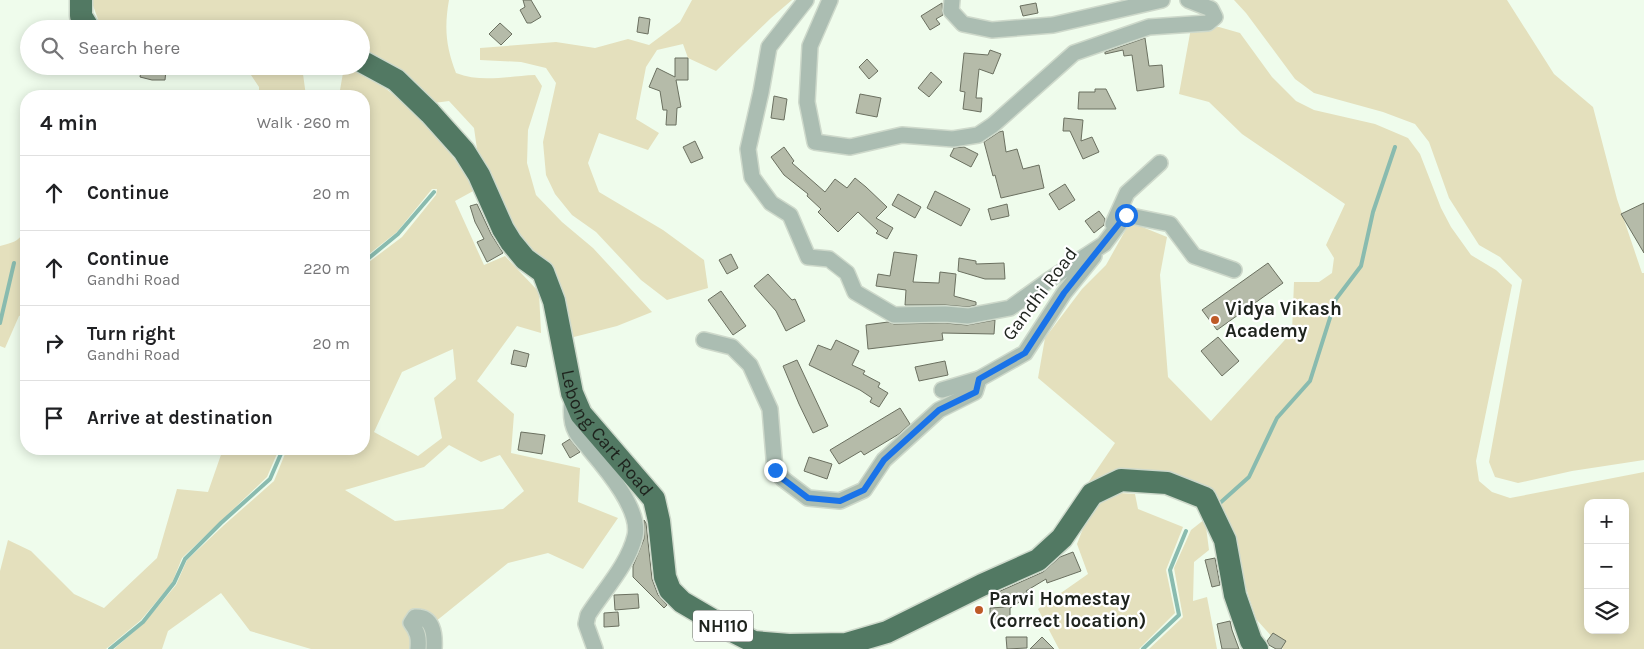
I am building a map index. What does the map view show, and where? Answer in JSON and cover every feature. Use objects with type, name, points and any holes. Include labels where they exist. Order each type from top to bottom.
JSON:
[{"type":"highway","points":[[81,0],[81,16],[83,20]]},
{"type":"highway","name":"Lebong Cart Road","points":[[370,66],[396,80],[464,150],[479,175],[502,229],[525,259],[543,272],[554,301],[572,393],[581,414],[654,499],[659,521],[665,577],[670,590],[682,602],[754,642],[788,645],[846,644],[887,632],[942,604],[1038,560],[1062,538],[1092,494],[1121,480],[1167,483],[1205,498],[1225,540],[1235,595],[1251,641],[1257,649]]},
{"type":"street","points":[[806,0],[769,47],[748,149],[752,177],[771,203],[790,215],[808,257],[829,259],[847,273],[855,292],[894,315],[945,314],[968,316],[1010,308],[1104,244],[1126,215],[1170,224],[1194,256],[1234,270]]},
{"type":"street","points":[[830,0],[810,46],[807,102],[815,142],[850,147],[902,135],[954,139],[978,135],[993,125],[1074,52],[1149,27],[1208,22],[1215,17],[1212,9],[1188,0]]},
{"type":"street","points":[[952,0],[951,11],[963,24],[992,30],[1053,25],[1162,0]]},
{"type":"street","name":"Gandhi Road","points":[[704,340],[732,347],[750,365],[770,409],[775,470],[783,479],[808,498],[840,501],[864,490],[884,460],[939,410],[976,392],[979,379],[1025,353],[1064,293],[1104,244],[1127,193],[1160,163]]},
{"type":"street","points":[[942,390],[979,379]]},
{"type":"street","points":[[572,393],[571,412],[575,431],[607,470],[631,509],[636,528],[634,538],[621,566],[588,615],[586,624],[595,649]]},
{"type":"street","points":[[418,649],[416,630],[411,623],[415,617],[422,617],[432,627],[434,649]]},
{"type":"shaded area","points":[[91,0],[449,0],[447,37],[456,73],[475,78],[535,75],[542,86],[528,130],[527,163],[536,195],[562,222],[593,248],[652,312],[617,326],[566,339],[494,205],[477,149],[474,128],[449,101],[434,103],[370,62],[370,20],[98,20]]},
{"type":"shaded area","points":[[692,0],[792,0],[716,71],[688,58],[683,44],[657,50],[646,67],[636,119],[659,133],[648,150],[599,133],[588,163],[599,192],[663,230],[704,260],[708,288],[667,300],[641,280],[596,232],[572,215],[555,194],[546,175],[543,142],[556,83],[546,68],[521,62],[480,60],[480,48],[556,42],[595,48],[628,39],[649,45],[680,22]]},
{"type":"shaded area","points":[[1234,0],[1507,0],[1554,74],[1593,107],[1617,199],[1642,273],[1644,273],[1644,460],[1572,471],[1518,483],[1495,477],[1489,462],[1522,280],[1500,257],[1479,245],[1449,198],[1429,142],[1415,124],[1383,112],[1314,93],[1295,79],[1246,13]]},
{"type":"shaded area","points":[[1219,27],[1240,33],[1272,77],[1296,101],[1314,110],[1375,124],[1408,138],[1420,154],[1441,208],[1451,227],[1471,255],[1496,270],[1512,285],[1476,461],[1479,481],[1492,492],[1510,498],[1644,472],[1644,649],[1283,649],[1256,619],[1227,529],[1176,481],[1079,496],[1115,443],[1038,378],[1045,338],[1082,289],[1106,265],[1130,222],[1167,237],[1160,275],[1168,377],[1211,421],[1292,332],[1294,282],[1319,282],[1332,273],[1334,258],[1326,245],[1345,204],[1242,134],[1209,102],[1179,94],[1191,28]]},
{"type":"shaded area","points":[[251,75],[303,75],[305,90],[259,90]]},
{"type":"shaded area","points":[[343,75],[362,75],[383,87],[422,122],[450,154],[475,190],[455,201],[484,265],[505,256],[539,292],[541,333],[517,326],[477,381],[514,414],[511,453],[580,468],[578,502],[618,518],[583,569],[548,553],[508,563],[435,622],[425,614],[416,649],[311,649],[250,631],[221,593],[168,631],[162,649],[114,649],[144,623],[176,585],[187,560],[274,481],[285,455],[370,455],[370,261],[402,237],[436,195],[437,189],[432,189],[397,232],[370,253],[370,90],[340,90]],"holes":[[[453,349],[456,379],[434,398],[442,438],[418,456],[374,432],[402,372]],[[449,445],[481,462],[500,455],[524,491],[503,509],[395,521],[345,490],[424,467]]]},
{"type":"shaded area","points":[[20,237],[20,316],[5,348],[0,346],[0,246]]},
{"type":"shaded area","points":[[221,455],[276,455],[267,477],[182,558],[172,583],[141,620],[106,649],[0,649],[0,571],[8,540],[31,551],[74,594],[104,608],[157,558],[177,489],[208,492]]},
{"type":"shaded area","points":[[1120,493],[1135,494],[1138,509],[1183,527],[1166,570],[1175,613],[1139,649],[1059,649],[1038,609],[1088,574],[1077,544],[1088,518],[1096,507]]},
{"type":"shaded area","points":[[1205,519],[1209,550],[1194,562],[1193,601],[1207,597],[1217,649],[1149,649],[1183,617],[1174,568],[1191,530]]},
{"type":"building","points":[[523,0],[531,0],[541,17],[531,23],[527,23],[520,10],[525,7]]},
{"type":"building","points":[[942,3],[943,15],[936,19],[940,24],[930,30],[921,16]]},
{"type":"building","points":[[1036,3],[1038,13],[1023,16],[1020,6]]},
{"type":"building","points":[[639,17],[650,19],[648,34],[637,32]]},
{"type":"building","points":[[500,23],[512,34],[501,45],[489,34]]},
{"type":"building","points":[[1145,38],[1149,66],[1162,65],[1164,87],[1137,91],[1132,55],[1124,56],[1123,50],[1105,54],[1105,52]]},
{"type":"building","points":[[990,50],[1001,54],[993,74],[979,69],[976,98],[982,98],[981,112],[963,109],[965,92],[960,91],[964,53],[988,55]]},
{"type":"building","points":[[675,58],[688,58],[688,80],[676,80],[681,107],[677,108],[676,125],[666,125],[667,110],[663,110],[660,91],[649,87],[657,68],[675,77]]},
{"type":"building","points":[[867,59],[878,71],[869,79],[859,67]]},
{"type":"building","points":[[931,72],[942,82],[929,97],[918,88]]},
{"type":"building","points":[[140,75],[166,75],[165,80],[152,80],[140,77]]},
{"type":"building","points":[[1095,89],[1106,89],[1116,109],[1078,109],[1079,92],[1095,92]]},
{"type":"building","points":[[860,94],[881,98],[877,117],[856,113]]},
{"type":"building","points":[[774,96],[787,99],[784,120],[771,118]]},
{"type":"building","points":[[1064,118],[1083,120],[1081,141],[1092,137],[1099,152],[1083,159],[1070,131],[1063,131]]},
{"type":"building","points":[[1003,131],[1006,152],[1017,149],[1023,169],[1039,165],[1044,188],[1001,198],[984,142]]},
{"type":"building","points":[[695,141],[703,158],[691,163],[683,147]]},
{"type":"building","points":[[784,147],[794,161],[792,163],[825,192],[835,179],[847,188],[855,178],[866,187],[887,207],[876,218],[893,228],[887,239],[876,233],[878,231],[858,212],[838,232],[818,212],[821,209],[807,196],[808,194],[784,175],[771,157]]},
{"type":"building","points":[[964,147],[978,154],[971,167],[950,156],[954,148]]},
{"type":"building","points":[[1065,184],[1075,200],[1059,210],[1049,194]]},
{"type":"building","points":[[935,191],[970,209],[961,226],[927,208]]},
{"type":"building","points":[[898,194],[921,207],[915,218],[892,205]]},
{"type":"building","points":[[1644,203],[1644,253],[1621,214]]},
{"type":"building","points":[[477,204],[491,234],[503,253],[487,262],[477,242],[484,239],[475,222],[470,206]]},
{"type":"building","points":[[1007,204],[1009,216],[991,220],[988,209]]},
{"type":"building","points":[[1099,211],[1105,219],[1104,225],[1094,233],[1085,221]]},
{"type":"building","points":[[894,252],[917,255],[913,282],[939,283],[940,272],[956,274],[954,296],[976,302],[976,305],[968,307],[905,305],[906,290],[876,286],[878,274],[890,276]]},
{"type":"building","points":[[731,254],[738,268],[727,274],[719,260]]},
{"type":"building","points":[[959,258],[976,261],[976,264],[1004,263],[1005,279],[985,279],[958,271]]},
{"type":"building","points":[[1268,263],[1283,283],[1217,330],[1202,310]]},
{"type":"building","points":[[768,274],[792,300],[795,299],[805,321],[786,331],[776,311],[754,286]]},
{"type":"building","points":[[721,291],[746,326],[733,335],[708,300]]},
{"type":"building","points":[[995,320],[994,334],[942,333],[943,340],[868,349],[866,325],[888,322],[894,324],[945,323],[967,325]]},
{"type":"building","points":[[1218,337],[1239,361],[1222,376],[1201,351]]},
{"type":"building","points":[[836,340],[859,351],[852,365],[865,371],[863,374],[880,383],[878,387],[888,393],[879,407],[870,402],[872,398],[860,390],[809,365],[818,345],[831,350]]},
{"type":"building","points":[[514,350],[529,354],[526,367],[511,364]]},
{"type":"building","points":[[797,360],[828,426],[813,433],[783,366]]},
{"type":"building","points":[[945,361],[948,375],[919,381],[915,367]]},
{"type":"building","points":[[900,408],[910,424],[899,434],[864,455],[861,451],[839,464],[830,450]]},
{"type":"building","points":[[521,432],[545,435],[542,454],[518,450]]},
{"type":"building","points":[[570,439],[580,452],[570,458],[562,444]]},
{"type":"building","points":[[809,457],[832,464],[827,479],[804,471]]},
{"type":"building","points":[[644,520],[646,523],[652,579],[658,595],[667,605],[664,608],[633,577],[633,566],[644,539]]},
{"type":"building","points":[[1073,552],[1081,571],[1047,583],[1046,579],[1026,591],[1029,596],[1010,608],[1010,623],[990,624],[990,608],[1006,607],[998,592],[1043,572],[1060,557]]},
{"type":"building","points":[[1215,558],[1220,585],[1212,587],[1205,560]]},
{"type":"building","points":[[638,594],[639,608],[615,610],[614,595]]},
{"type":"building","points":[[618,612],[619,626],[604,627],[604,613]]},
{"type":"building","points":[[1230,621],[1239,649],[1222,649],[1217,624]]},
{"type":"building","points":[[1273,633],[1286,641],[1281,649],[1276,649],[1269,645],[1267,641]]},
{"type":"building","points":[[1006,637],[1027,637],[1027,648],[1007,649]]},
{"type":"building","points":[[1042,637],[1054,649],[1030,649]]},
{"type":"waterway","points":[[1220,503],[1249,477],[1277,418],[1310,381],[1336,299],[1361,266],[1373,212],[1395,147]]},
{"type":"waterway","points":[[370,257],[398,234],[434,192]]},
{"type":"waterway","points":[[0,323],[14,263]]},
{"type":"waterway","points":[[110,649],[143,622],[174,583],[185,559],[221,523],[270,479],[280,455]]},
{"type":"waterway","points":[[1143,649],[1179,615],[1170,570],[1186,531]]},
{"type":"place","name":"Vidya Vikash Academy","points":[[1215,320]]},
{"type":"place","name":"Parvi Homestay (correct location)","points":[[979,610]]},
{"type":"route","points":[[775,470],[783,479],[808,498],[840,501],[864,490],[884,460],[939,410],[976,392],[979,379],[1025,353],[1064,293],[1126,215]]}]
